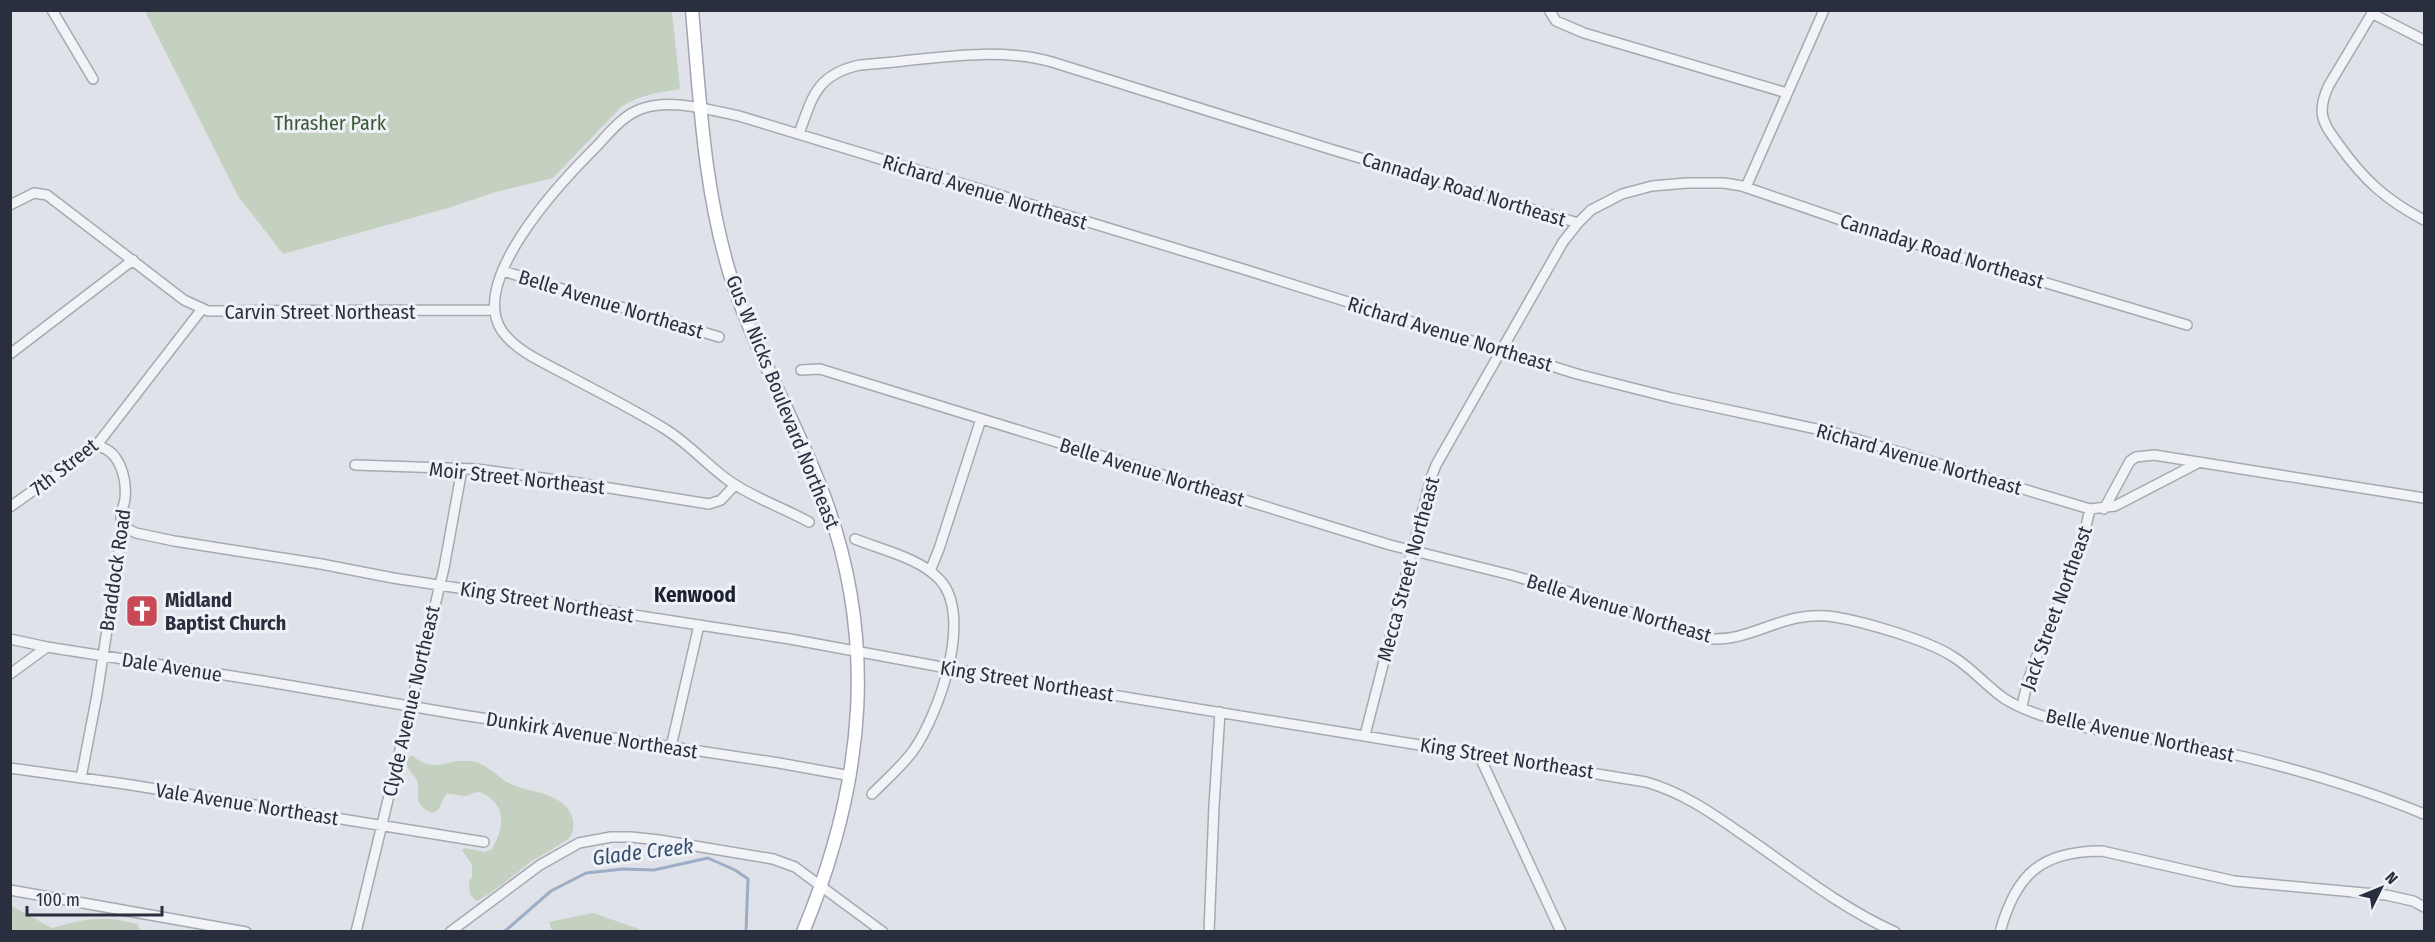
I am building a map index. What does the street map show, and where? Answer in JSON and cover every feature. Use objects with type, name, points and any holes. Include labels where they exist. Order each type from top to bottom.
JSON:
[{"type":"main road","name":"Gus W Nicks Boulevard Northeast","points":[[692,10],[710,191],[724,254],[746,320],[810,460],[828,506],[845,570],[856,651],[858,708],[851,776],[841,824],[822,885],[803,932]]},
{"type":"street","points":[[52,10],[93,79]]},
{"type":"street","points":[[1549,10],[1556,21],[1584,33],[1787,93]]},
{"type":"street","points":[[1746,187],[1824,10]]},
{"type":"street","points":[[2424,40],[2373,12],[2329,85],[2322,114],[2330,132],[2364,178],[2392,202],[2424,220]]},
{"type":"street","name":"Cannaday Road Northeast","points":[[799,134],[817,88],[823,81],[844,69],[860,65],[961,57],[1026,56],[1578,223],[1603,203],[1639,189],[1706,181],[1746,187],[1875,232],[2187,326]]},
{"type":"street","name":"Richard Avenue Northeast","points":[[495,310],[498,284],[523,233],[555,190],[619,123],[633,112],[649,107],[701,108],[739,116],[799,134],[1624,387],[1844,435],[2090,509],[2115,506],[2198,463]]},
{"type":"street","name":"Carvin Street Northeast","points":[[10,205],[28,194],[41,192],[47,195],[184,300],[202,309],[229,313],[495,310]]},
{"type":"street","name":"Mecca Street Northeast","points":[[1365,735],[1436,465],[1563,242],[1578,223]]},
{"type":"street","points":[[10,354],[133,260]]},
{"type":"street","name":"Belle Avenue Northeast","points":[[503,271],[719,337]]},
{"type":"street","name":"7th Street","points":[[10,507],[96,446],[202,309]]},
{"type":"street","points":[[495,310],[501,329],[526,352],[664,428],[735,485],[809,522]]},
{"type":"street","name":"Belle Avenue Northeast","points":[[801,370],[820,369],[1413,551],[1576,594],[1711,639],[1733,638],[1798,616],[1834,617],[1853,621],[1937,648],[1967,667],[2005,698],[2022,707],[2073,725],[2234,755],[2298,771],[2365,791],[2424,814]]},
{"type":"street","points":[[930,571],[981,419]]},
{"type":"street","name":"Braddock Road","points":[[81,778],[102,656],[125,498],[123,474],[115,456],[108,450],[96,446]]},
{"type":"street","name":"Jack Street Northeast","points":[[2104,509],[2128,465],[2136,457],[2154,455],[2198,463]]},
{"type":"street","points":[[2198,463],[2424,498]]},
{"type":"street","name":"Moir Street Northeast","points":[[355,465],[462,469],[561,480],[708,504],[718,502],[735,485]]},
{"type":"street","name":"Clyde Avenue Northeast","points":[[356,932],[439,585],[462,469]]},
{"type":"street","name":"Jack Street Northeast","points":[[2022,707],[2028,675],[2060,603],[2090,509]]},
{"type":"street","name":"King Street Northeast","points":[[122,526],[136,533],[174,541],[1621,777],[1664,787],[1706,809],[1832,895],[1871,920],[1895,932]]},
{"type":"street","points":[[855,539],[930,571],[946,588],[953,605],[955,625],[942,690],[922,736],[901,765],[872,794]]},
{"type":"street","points":[[671,747],[699,625]]},
{"type":"street","name":"Dale Avenue","points":[[10,639],[334,694]]},
{"type":"street","points":[[10,674],[47,647]]},
{"type":"street","name":"Dunkirk Avenue Northeast","points":[[334,694],[851,776]]},
{"type":"street","points":[[1209,932],[1220,712]]},
{"type":"street","points":[[1478,753],[1561,932]]},
{"type":"street","name":"Vale Avenue Northeast","points":[[10,768],[484,843]]},
{"type":"street","points":[[450,932],[556,855],[579,843],[631,837],[773,859],[795,867],[884,932]]},
{"type":"street","points":[[2000,932],[2007,907],[2025,877],[2037,866],[2052,858],[2082,851],[2102,851],[2235,881],[2386,895],[2424,906]]},
{"type":"street","points":[[10,890],[246,932]]},
{"type":"green space","name":"Thrasher Park","points":[[145,11],[672,11],[680,89],[642,97],[621,107],[553,178],[492,193],[448,208],[283,254],[238,196]]},
{"type":"green space","points":[[413,756],[427,764],[434,765],[461,761],[475,762],[487,767],[513,785],[556,799],[569,811],[573,822],[571,835],[528,864],[494,891],[476,901],[470,894],[469,881],[472,877],[472,865],[462,850],[465,848],[484,852],[492,849],[500,830],[499,810],[489,797],[478,792],[464,796],[446,794],[438,810],[432,813],[425,809],[419,802],[417,781],[407,764],[409,757]]},
{"type":"green space","points":[[10,905],[52,928],[85,920],[114,919],[137,924],[140,929],[137,932],[11,931]]},
{"type":"green space","points":[[593,913],[641,931],[552,931],[549,922]]},
{"type":"waterway","name":"Glade Creek","points":[[504,932],[551,891],[586,873],[623,869],[654,870],[708,858],[735,870],[748,879],[746,932]]},
{"type":"place","name":"Midland Baptist Church","points":[[142,611]]},
{"type":"district","name":"Kenwood","points":[[695,595]]}]
